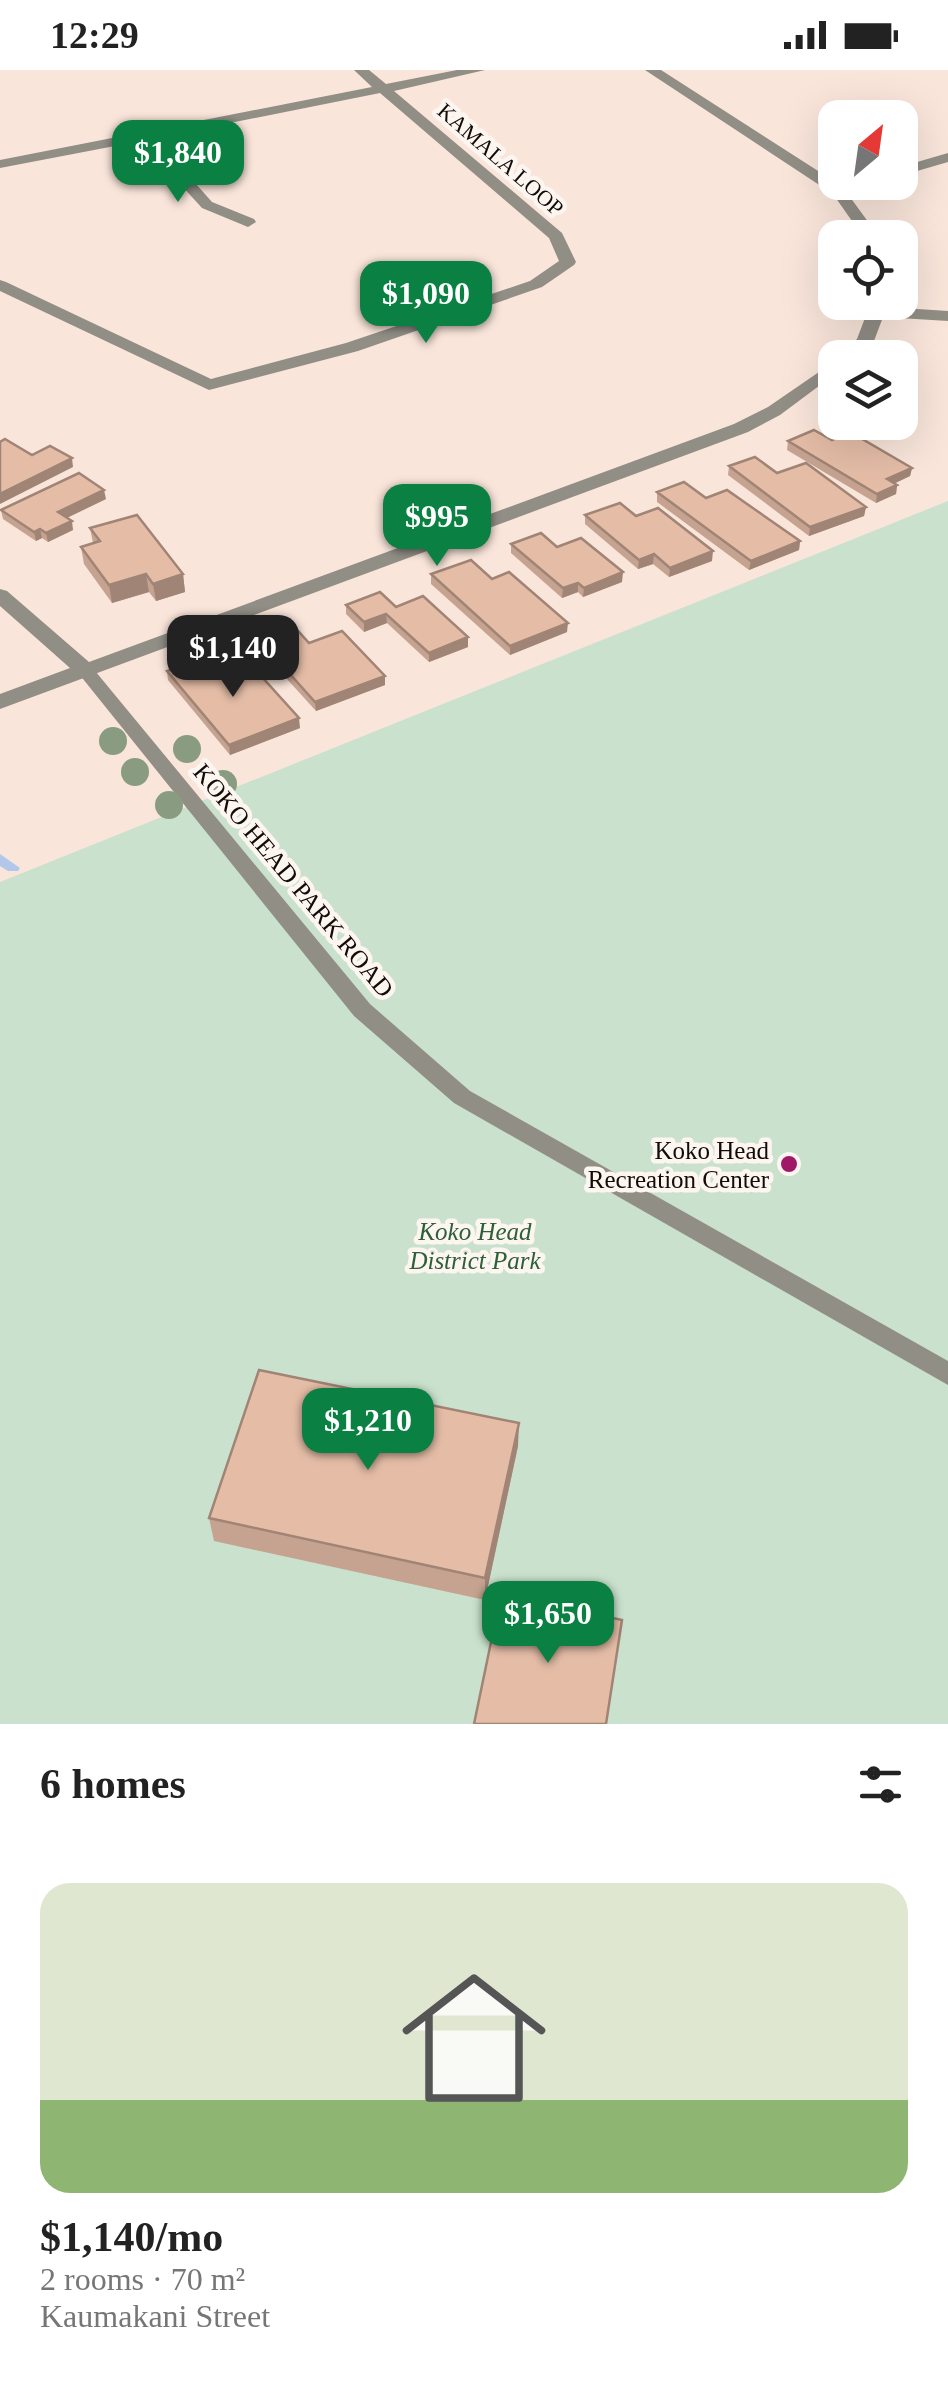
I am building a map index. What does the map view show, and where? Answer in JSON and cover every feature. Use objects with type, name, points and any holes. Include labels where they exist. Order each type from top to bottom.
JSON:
[{"type":"street","points":[[360,70],[384,88]]},
{"type":"street","points":[[0,164],[478,70]]},
{"type":"street","points":[[652,70],[818,178]]},
{"type":"street","name":"KAMALA LOOP","points":[[0,285],[210,385],[352,346],[536,284],[568,262],[556,236],[384,88]]},
{"type":"street","points":[[145,136],[208,205],[248,222]]},
{"type":"street","points":[[918,166],[948,157]]},
{"type":"street","points":[[918,312],[948,316]]},
{"type":"street","points":[[0,702],[741,428],[774,412],[818,379]]},
{"type":"street","points":[[0,595],[85,670]]},
{"type":"lane","name":"KOKO HEAD PARK ROAD","points":[[85,670],[362,1010],[462,1097],[948,1374]]},
{"type":"green space","name":"Koko Head District Park","points":[[948,501],[948,1724],[0,1724],[0,882]]},
{"type":"building","points":[[814,430],[818,440],[864,440],[912,468],[887,479],[897,485],[877,494],[788,441]]},
{"type":"building","points":[[5,439],[32,455],[50,446],[72,458],[0,494],[0,442]]},
{"type":"building","points":[[755,457],[777,473],[806,463],[866,507],[810,527],[729,466]]},
{"type":"building","points":[[79,473],[104,490],[58,512],[72,521],[46,533],[40,529],[34,532],[1,510]]},
{"type":"building","points":[[684,482],[706,498],[727,490],[800,541],[751,561],[657,492]]},
{"type":"building","points":[[620,503],[636,516],[658,508],[713,551],[670,568],[654,554],[639,560],[585,515]]},
{"type":"building","points":[[137,515],[183,574],[153,584],[146,574],[109,585],[81,547],[100,541],[90,528]]},
{"type":"building","points":[[541,533],[557,547],[581,538],[623,572],[584,588],[578,583],[563,588],[511,544]]},
{"type":"building","points":[[471,560],[492,579],[509,572],[568,623],[510,646],[431,574]]},
{"type":"building","points":[[380,592],[396,607],[423,596],[468,637],[429,653],[386,614],[364,622],[346,605]]},
{"type":"building","points":[[291,623],[309,643],[342,631],[385,676],[315,702],[256,636]]},
{"type":"building","points":[[206,657],[223,676],[252,666],[299,718],[229,745],[167,671]]},
{"type":"building","points":[[259,1370],[519,1423],[485,1578],[209,1518]]},
{"type":"building","points":[[501,1594],[622,1620],[606,1724],[474,1724]]},
{"type":"waterway","points":[[0,859],[13,868]]},
{"type":"place","name":"Koko Head Recreation Center","points":[[789,1164]]}]
